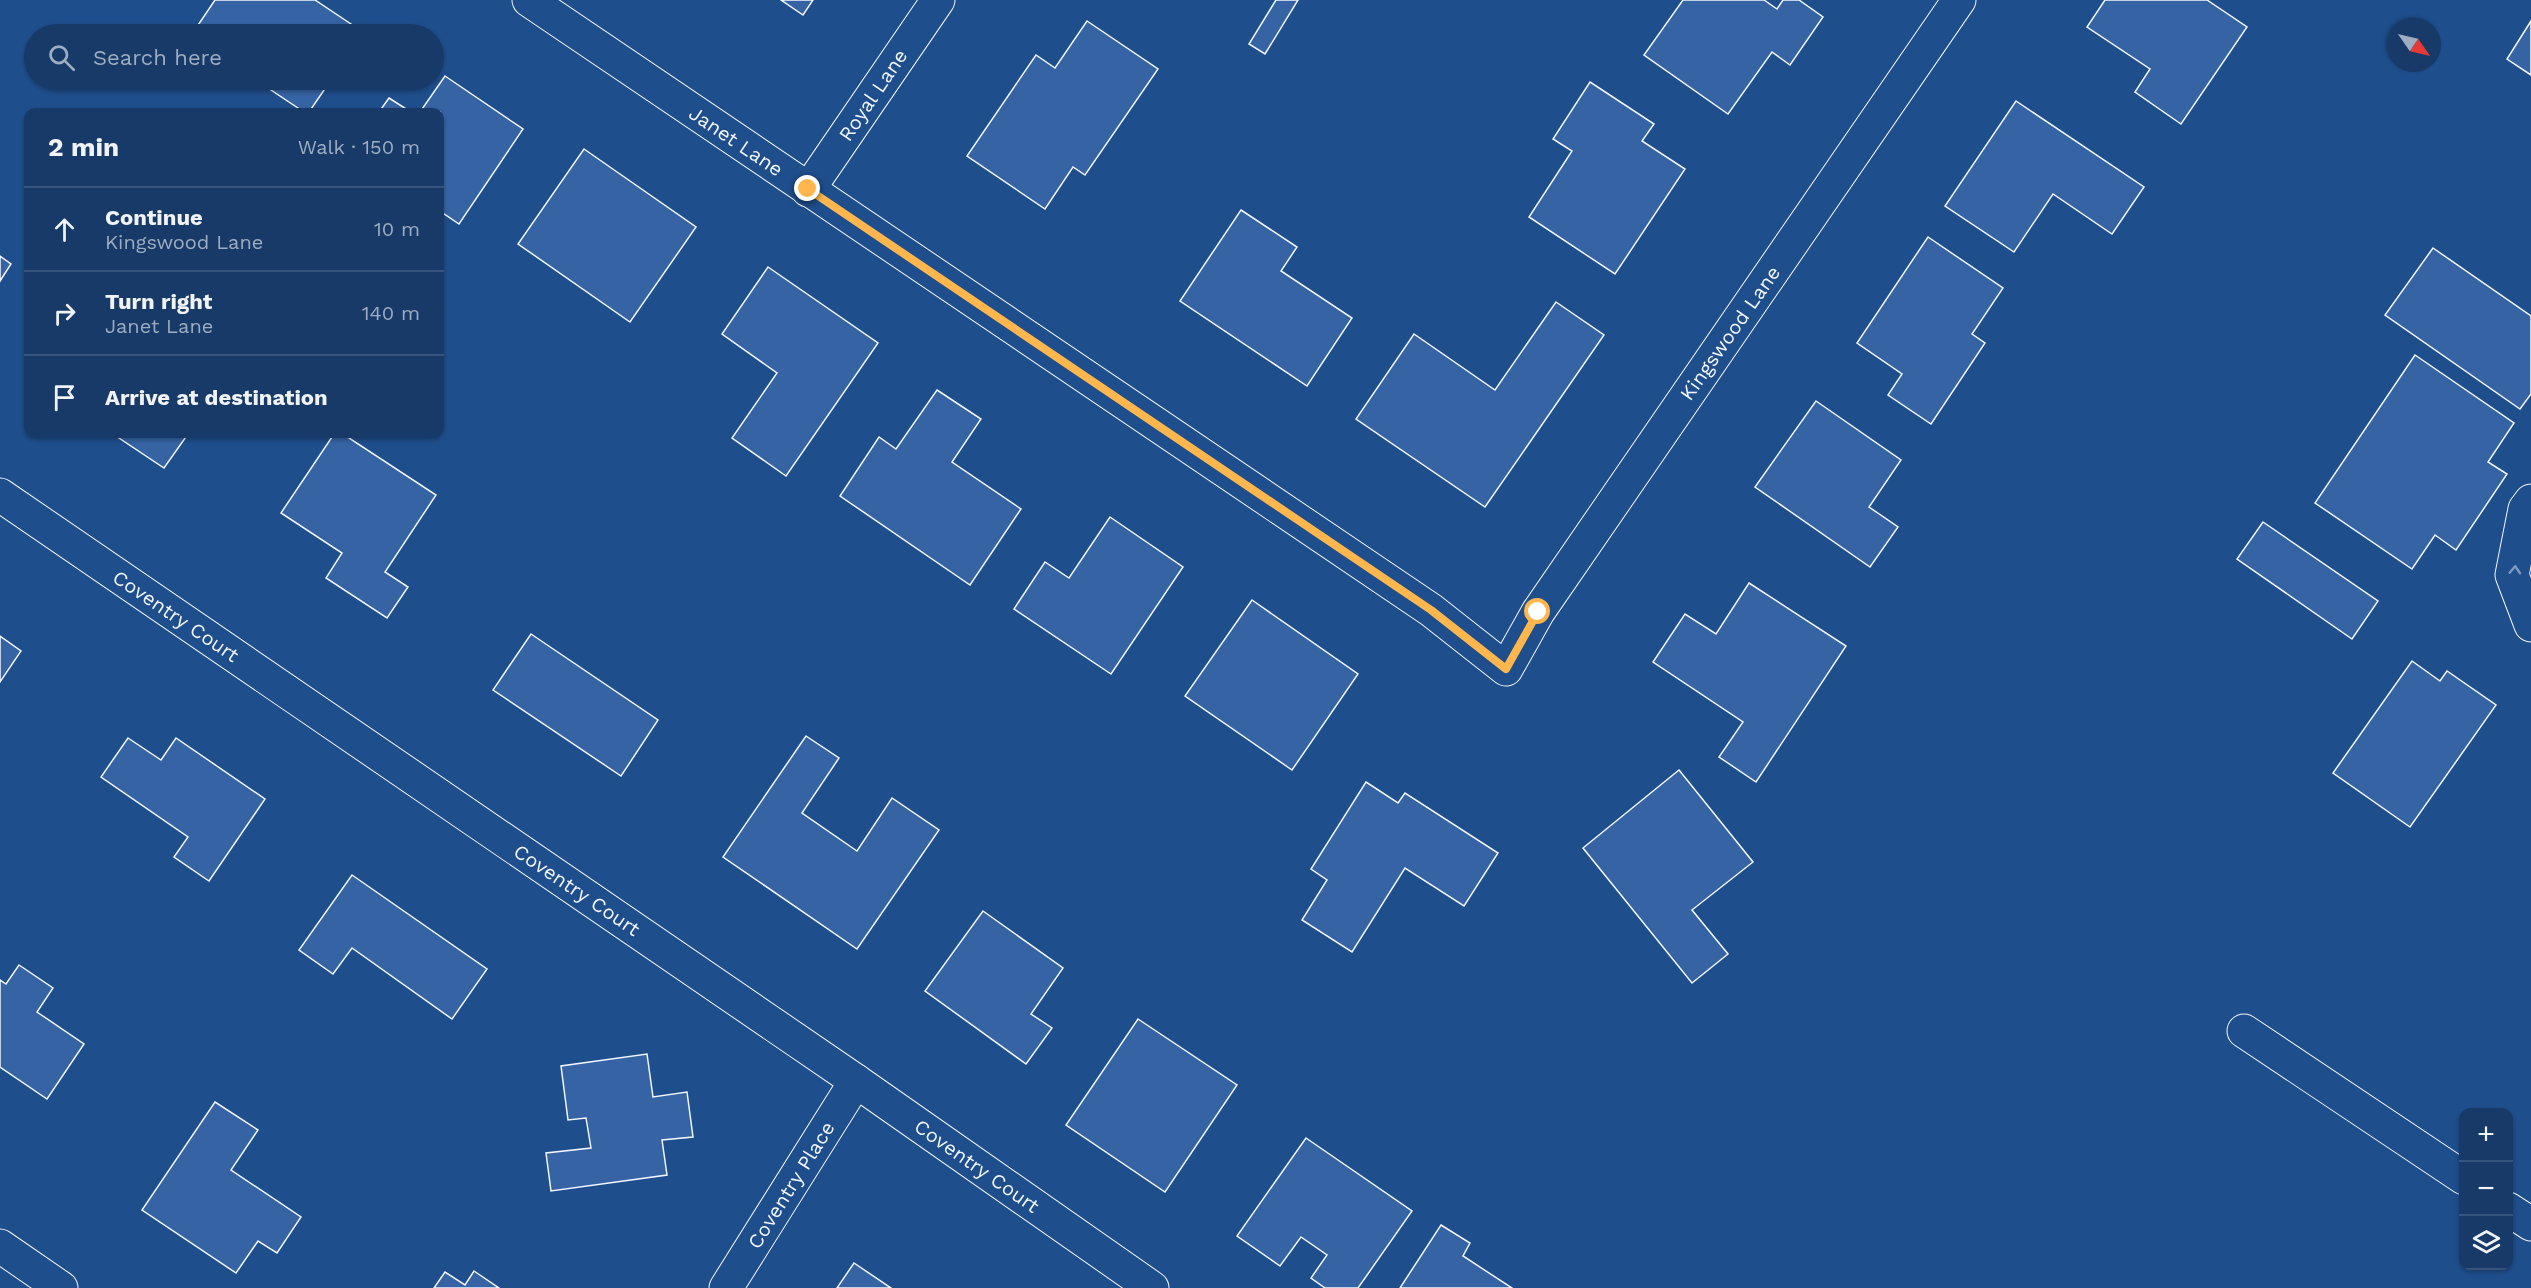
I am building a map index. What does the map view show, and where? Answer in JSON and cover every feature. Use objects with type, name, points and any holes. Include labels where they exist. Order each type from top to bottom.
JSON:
[{"type":"street","name":"Janet Lane","points":[[529,0],[1431,610],[1506,669]]},
{"type":"street","name":"Royal Lane","points":[[808,189],[938,0]]},
{"type":"street","name":"Kingswood Lane","points":[[1506,669],[1538,612],[1959,0]]},
{"type":"street","name":"Coventry Court","points":[[0,495],[856,1081],[1152,1288]]},
{"type":"street","points":[[2531,501],[2525,510],[2512,575],[2531,625]]},
{"type":"street","points":[[2244,1031],[2459,1175]]},
{"type":"street","name":"Coventry Place","points":[[726,1288],[856,1081]]},
{"type":"street","points":[[2513,1212],[2531,1224]]},
{"type":"street","points":[[0,1246],[61,1288]]},
{"type":"building","points":[[215,0],[315,0],[351,24],[199,24]]},
{"type":"building","points":[[781,0],[813,0],[803,15]]},
{"type":"building","points":[[1276,0],[1298,0],[1265,54],[1249,44]]},
{"type":"building","points":[[1683,0],[1764,0],[1777,9],[1783,0],[1799,0],[1823,17],[1790,65],[1772,52],[1728,114],[1644,55]]},
{"type":"building","points":[[2105,0],[2207,0],[2247,27],[2181,124],[2135,92],[2150,69],[2087,27]]},
{"type":"building","points":[[1087,21],[1158,69],[1085,175],[1073,167],[1045,209],[967,156],[1036,55],[1055,68]]},
{"type":"building","points":[[2531,21],[2531,75],[2507,59]]},
{"type":"building","points":[[444,77],[523,129],[459,224],[444,214],[444,108],[423,108],[435,90],[444,90]]},
{"type":"building","points":[[1590,82],[1654,124],[1642,141],[1685,169],[1615,274],[1529,217],[1572,151],[1553,139]]},
{"type":"building","points":[[271,90],[324,90],[312,108],[298,108]]},
{"type":"building","points":[[389,98],[405,108],[382,108]]},
{"type":"building","points":[[2016,101],[2144,187],[2112,234],[2053,194],[2014,252],[1945,206]]},
{"type":"building","points":[[584,149],[696,227],[630,322],[518,244]]},
{"type":"building","points":[[1241,210],[1297,247],[1281,271],[1352,318],[1307,386],[1180,301]]},
{"type":"building","points":[[1928,237],[2003,288],[1972,334],[1985,343],[1931,424],[1888,395],[1902,374],[1857,343]]},
{"type":"building","points":[[2433,248],[2531,316],[2531,394],[2520,409],[2385,315]]},
{"type":"building","points":[[0,256],[11,264],[0,281]]},
{"type":"building","points":[[768,267],[878,343],[786,476],[732,438],[777,373],[722,334]]},
{"type":"building","points":[[1556,302],[1604,335],[1485,507],[1356,419],[1414,334],[1495,390]]},
{"type":"building","points":[[2415,355],[2514,423],[2488,462],[2507,474],[2456,550],[2435,535],[2412,569],[2315,503]]},
{"type":"building","points":[[937,390],[981,419],[952,462],[1021,509],[970,585],[840,496],[879,437],[896,449]]},
{"type":"building","points":[[1816,401],[1901,460],[1869,507],[1898,527],[1870,567],[1755,487]]},
{"type":"building","points":[[119,438],[185,438],[164,468]]},
{"type":"building","points":[[331,438],[349,438],[436,495],[385,572],[408,587],[387,618],[326,578],[342,553],[281,513]]},
{"type":"building","points":[[1110,517],[1183,567],[1111,674],[1014,609],[1045,562],[1069,578]]},
{"type":"building","points":[[2263,522],[2378,601],[2352,639],[2237,559]]},
{"type":"building","points":[[1749,583],[1846,646],[1756,782],[1719,757],[1743,722],[1653,662],[1685,614],[1716,634]]},
{"type":"building","points":[[1252,600],[1358,674],[1292,770],[1185,696]]},
{"type":"building","points":[[531,634],[658,720],[621,776],[493,690]]},
{"type":"building","points":[[0,636],[21,651],[0,682]]},
{"type":"building","points":[[2412,661],[2440,681],[2447,671],[2496,705],[2410,827],[2333,773]]},
{"type":"building","points":[[806,736],[839,758],[802,813],[857,851],[892,798],[939,830],[857,949],[723,857]]},
{"type":"building","points":[[128,738],[161,760],[176,738],[265,799],[209,881],[174,857],[188,837],[101,777]]},
{"type":"building","points":[[1679,770],[1753,862],[1692,910],[1728,954],[1692,983],[1583,848]]},
{"type":"building","points":[[1366,782],[1398,803],[1405,793],[1498,853],[1464,906],[1405,868],[1352,952],[1302,920],[1327,880],[1311,869]]},
{"type":"building","points":[[352,875],[487,969],[452,1019],[352,948],[333,974],[299,950]]},
{"type":"building","points":[[983,911],[1063,968],[1031,1014],[1052,1028],[1026,1064],[925,991]]},
{"type":"building","points":[[19,965],[53,988],[37,1012],[84,1044],[47,1099],[0,1067],[0,980],[6,984]]},
{"type":"building","points":[[1138,1019],[1237,1085],[1165,1192],[1066,1125]]},
{"type":"building","points":[[647,1054],[653,1097],[687,1092],[693,1137],[662,1140],[667,1175],[551,1191],[546,1153],[591,1148],[586,1118],[568,1120],[561,1066]]},
{"type":"building","points":[[215,1102],[258,1130],[231,1170],[301,1217],[277,1253],[258,1241],[236,1273],[142,1210]]},
{"type":"building","points":[[1306,1138],[1412,1211],[1358,1288],[1325,1288],[1311,1278],[1327,1255],[1301,1237],[1280,1266],[1237,1236]]},
{"type":"building","points":[[1441,1225],[1470,1243],[1463,1256],[1512,1288],[1400,1288]]},
{"type":"building","points":[[854,1263],[891,1288],[837,1288]]},
{"type":"building","points":[[474,1271],[499,1288],[434,1288],[445,1272],[465,1285]]},
{"type":"route","points":[[808,189],[1431,610],[1506,669],[1538,612]]}]
